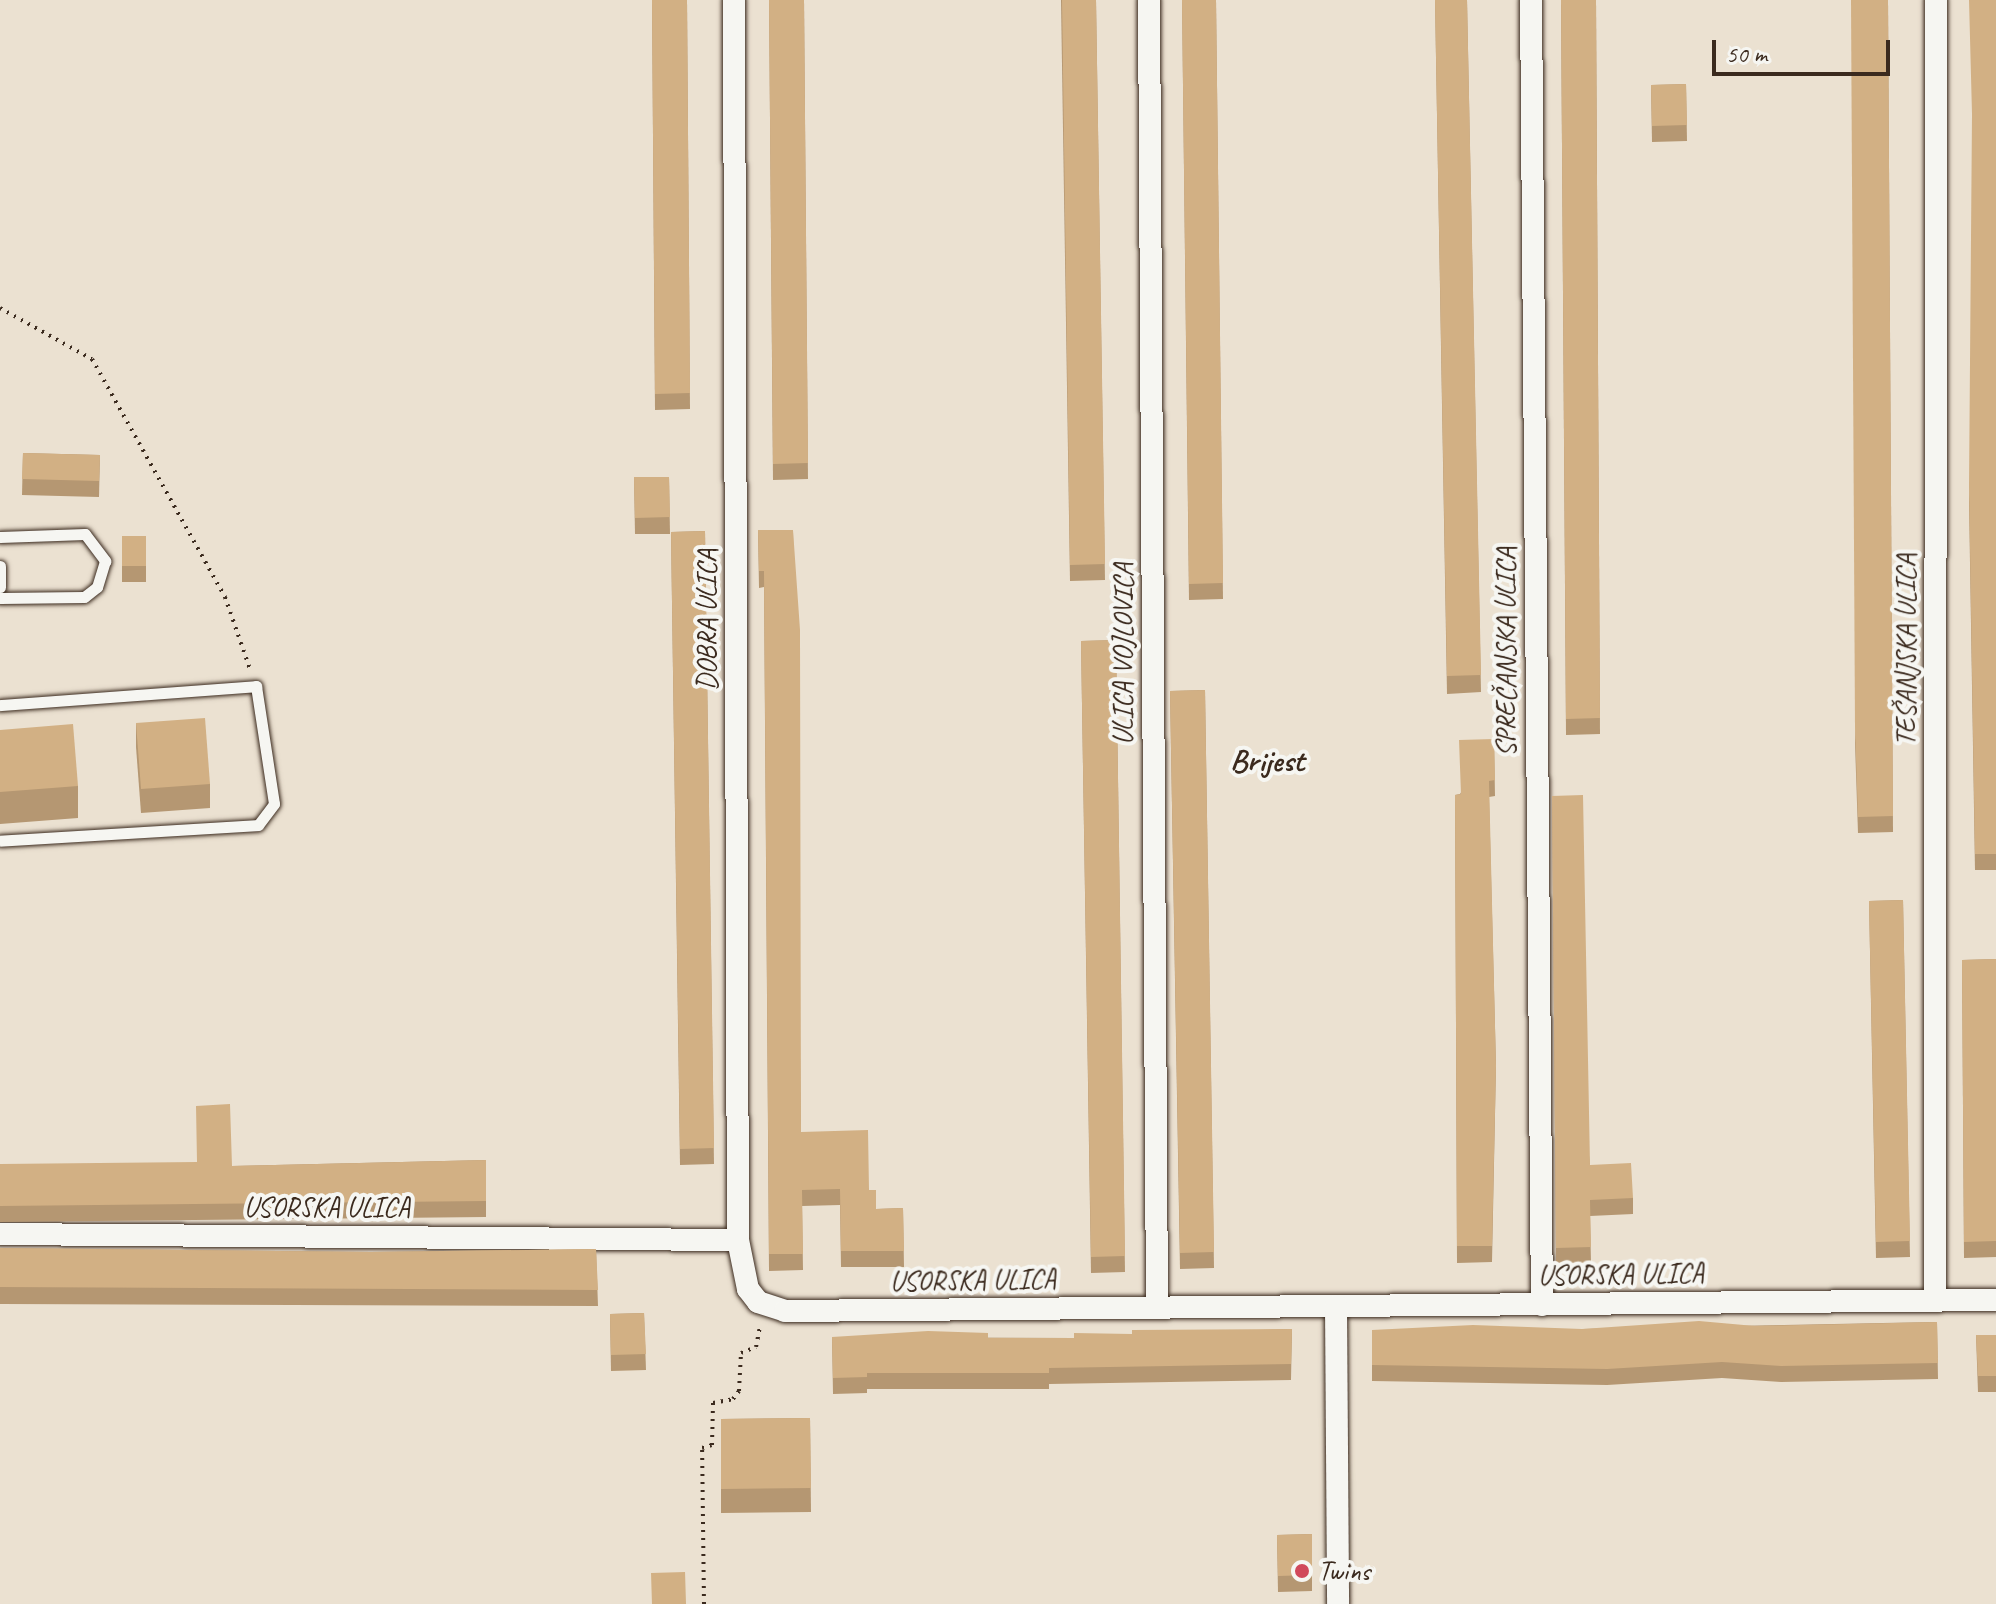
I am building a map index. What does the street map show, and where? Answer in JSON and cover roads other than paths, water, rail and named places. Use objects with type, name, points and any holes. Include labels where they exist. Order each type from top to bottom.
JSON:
[{"type":"street","name":"DOBRA ULICA","points":[[734,0],[738,1240]]},
{"type":"street","name":"ULICA VOJLOVICA","points":[[1149,0],[1157,1308]]},
{"type":"street","name":"SPREČANSKA ULICA","points":[[1531,0],[1542,1305]]},
{"type":"street","name":"TEŠANJSKA ULICA","points":[[1935,1300],[1936,0]]},
{"type":"street","name":"USORSKA ULICA","points":[[0,1234],[738,1240],[741,1276],[758,1302],[769,1308],[821,1313],[1996,1300]]},
{"type":"street","points":[[1336,1306],[1338,1604]]},
{"type":"lane","points":[[0,537],[85,534],[105,561],[97,587],[84,597],[0,598]]},
{"type":"lane","points":[[0,566],[0,587]]},
{"type":"lane","points":[[0,705],[256,686],[274,804],[258,825],[0,841]]},
{"type":"place","name":"Twins","points":[[1302,1571]]},
{"type":"district","name":"Brijest","points":[[1267,761]]}]
